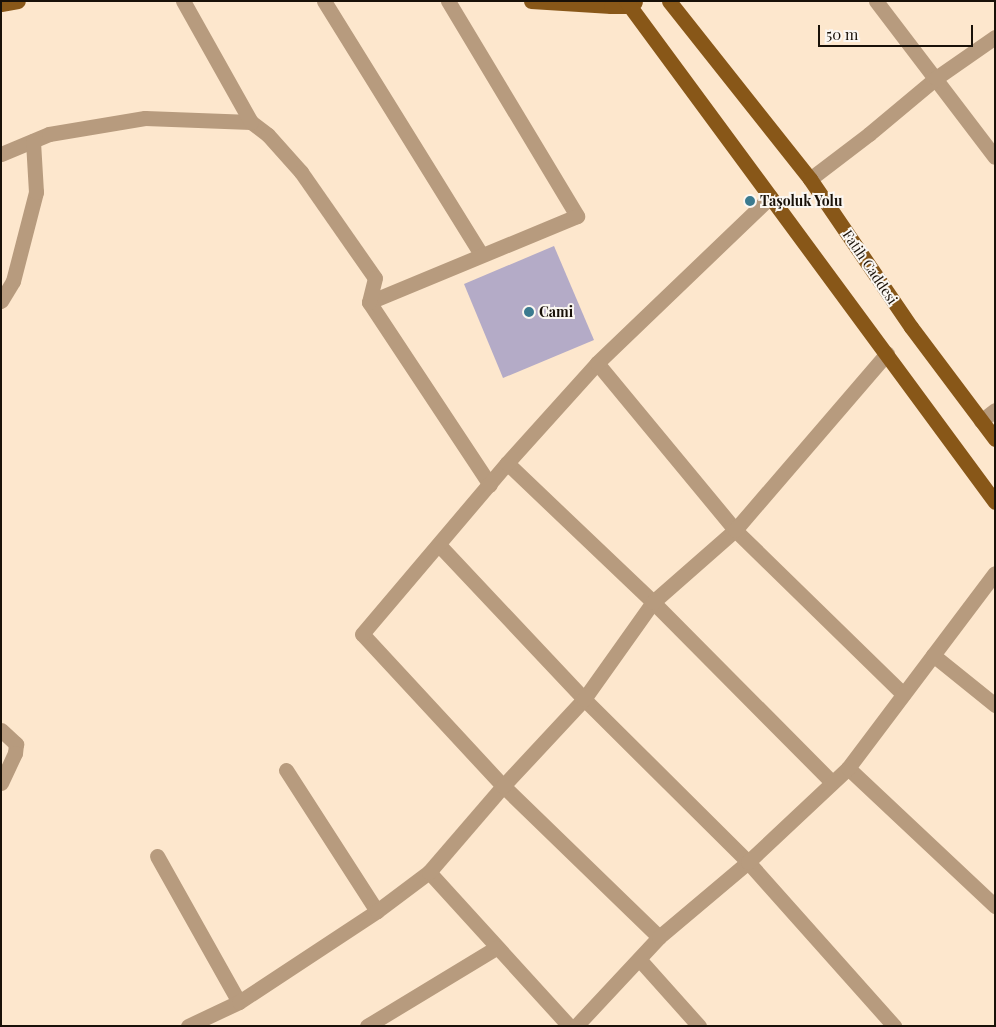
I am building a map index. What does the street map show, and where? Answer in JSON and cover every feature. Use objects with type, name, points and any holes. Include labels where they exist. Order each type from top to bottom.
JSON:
[{"type":"main road","points":[[1,4],[18,1]]},
{"type":"main road","points":[[531,1],[575,5],[631,3],[770,197],[995,502]]},
{"type":"main road","name":"Fatih Caddesi","points":[[670,1],[810,179],[910,327],[995,439]]},
{"type":"street","points":[[183,1],[251,122],[268,135],[300,172],[375,278],[369,302],[490,485]]},
{"type":"street","points":[[324,1],[481,254]]},
{"type":"street","points":[[369,302],[481,254],[577,216],[448,1]]},
{"type":"street","points":[[876,1],[995,157]]},
{"type":"street","points":[[810,179],[869,134],[936,78],[995,37]]},
{"type":"street","points":[[1,154],[49,134],[145,118],[251,122]]},
{"type":"street","points":[[1,301],[13,281],[36,192],[33,141]]},
{"type":"street","points":[[659,937],[503,786],[362,634],[507,463],[597,363],[770,197]]},
{"type":"street","points":[[188,1026],[240,1002],[377,911],[429,872],[503,786],[584,698],[653,602],[735,530],[887,354]]},
{"type":"street","points":[[597,363],[735,530],[903,694]]},
{"type":"street","points":[[982,421],[995,410]]},
{"type":"street","points":[[507,463],[653,602],[832,782]]},
{"type":"street","points":[[439,545],[584,698],[748,862],[894,1026]]},
{"type":"street","points":[[576,1026],[659,937],[748,862],[848,768],[995,573]]},
{"type":"street","points":[[933,655],[995,705]]},
{"type":"street","points":[[1,730],[16,744],[15,753],[1,783]]},
{"type":"street","points":[[848,768],[995,906]]},
{"type":"street","points":[[286,770],[377,911]]},
{"type":"street","points":[[157,856],[240,1002]]},
{"type":"street","points":[[429,872],[496,948],[569,1026]]},
{"type":"street","points":[[366,1026],[496,948]]},
{"type":"street","points":[[639,959],[699,1026]]},
{"type":"building","name":"Cami","points":[[554,246],[594,340],[503,378],[464,284]]},
{"type":"place","name":"Taşoluk Yolu","points":[[750,201]]},
{"type":"place","name":"Cami","points":[[529,312]]}]
